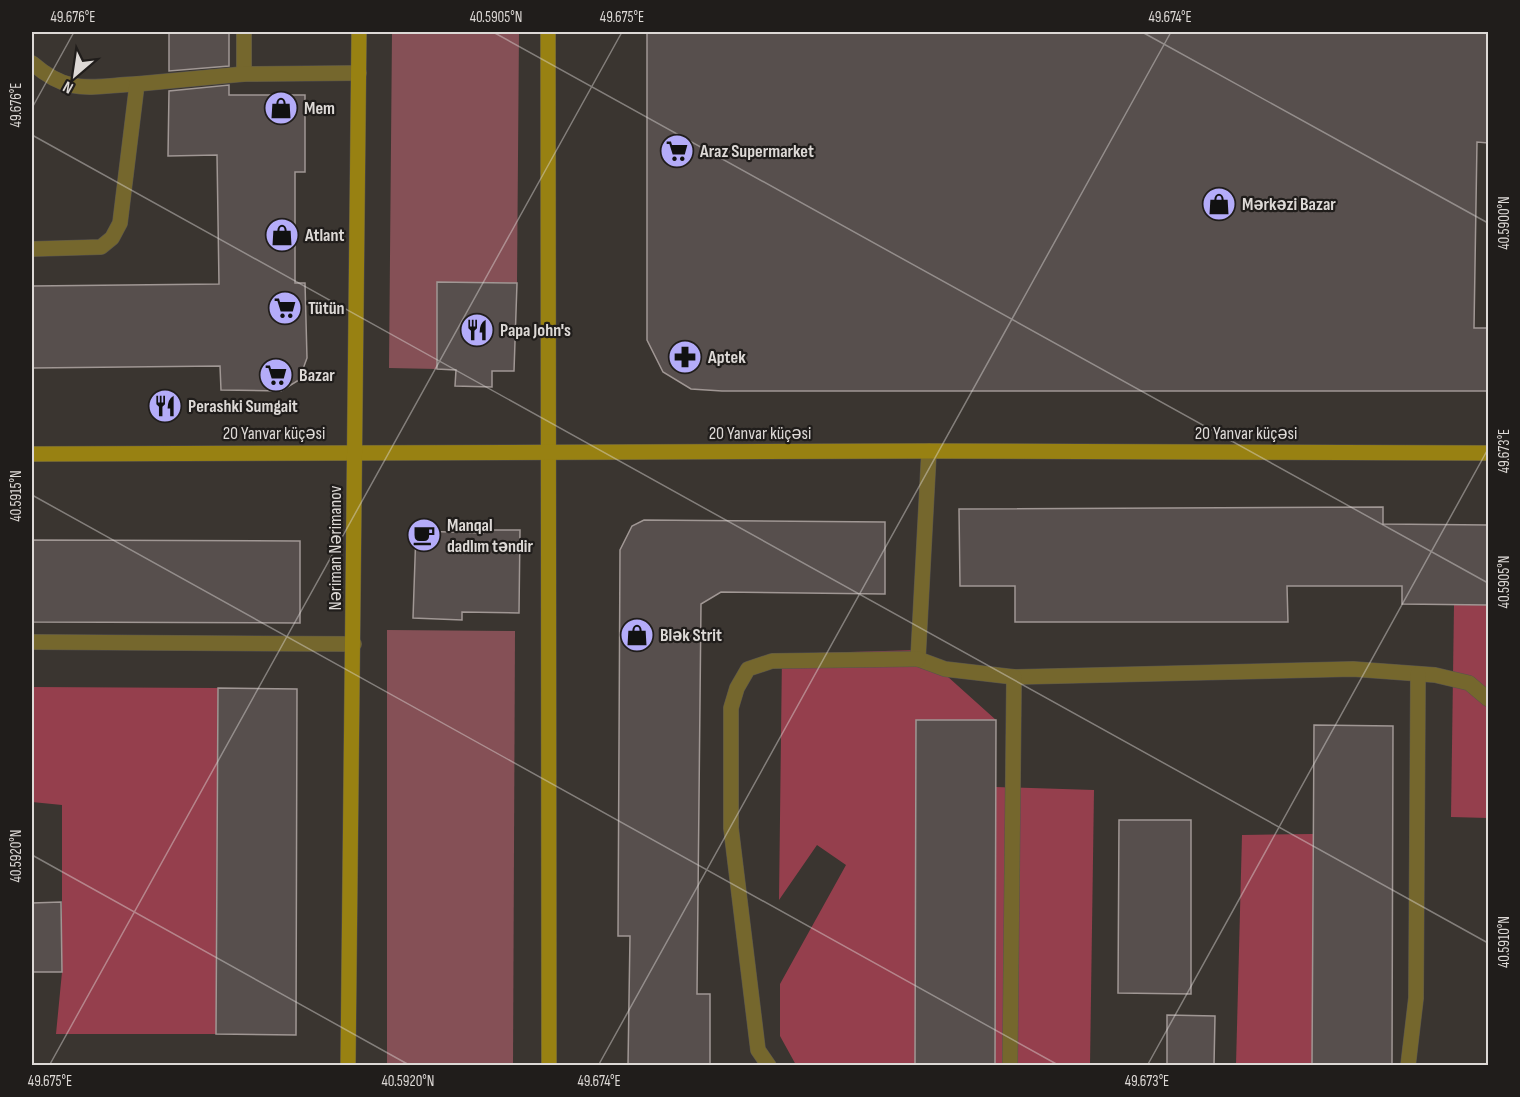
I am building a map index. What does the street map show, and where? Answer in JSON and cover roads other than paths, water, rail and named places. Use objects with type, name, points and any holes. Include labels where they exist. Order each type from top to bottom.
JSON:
[{"type":"main road","name":"Nəriman Nərimanov","points":[[348,1065],[359,32]]},
{"type":"main road","points":[[548,32],[549,1065]]},
{"type":"main road","name":"20 Yanvar küçəsi","points":[[32,454],[929,451],[1488,453]]},
{"type":"lane","points":[[244,32],[244,74]]},
{"type":"lane","points":[[32,63],[46,76],[70,87],[136,84],[244,74],[359,73]]},
{"type":"lane","points":[[32,249],[101,247],[112,238],[120,223],[136,84]]},
{"type":"lane","points":[[918,659],[929,451]]},
{"type":"lane","points":[[32,642],[354,644]]},
{"type":"lane","points":[[769,1065],[758,1050],[731,828],[732,708],[737,688],[748,669],[759,663],[918,659],[945,669],[1014,677],[1353,669],[1418,674],[1469,683],[1488,699]]},
{"type":"lane","points":[[1408,1065],[1416,998],[1418,674]]},
{"type":"lane","points":[[1010,1065],[1014,677]]},
{"type":"place","name":"Mem","points":[[281,108]]},
{"type":"place","name":"Araz Supermarket","points":[[677,151]]},
{"type":"place","name":"Mərkəzi Bazar","points":[[1219,204]]},
{"type":"place","name":"Atlant","points":[[282,235]]},
{"type":"place","name":"Tütün","points":[[285,308]]},
{"type":"place","name":"Papa John's","points":[[477,330]]},
{"type":"place","name":"Aptek","points":[[685,357]]},
{"type":"place","name":"Bazar","points":[[276,375]]},
{"type":"place","name":"Perashki Sumgait","points":[[165,406]]},
{"type":"place","name":"Manqal dadlım təndir","points":[[424,535]]},
{"type":"place","name":"Blək Strit","points":[[637,635]]}]
